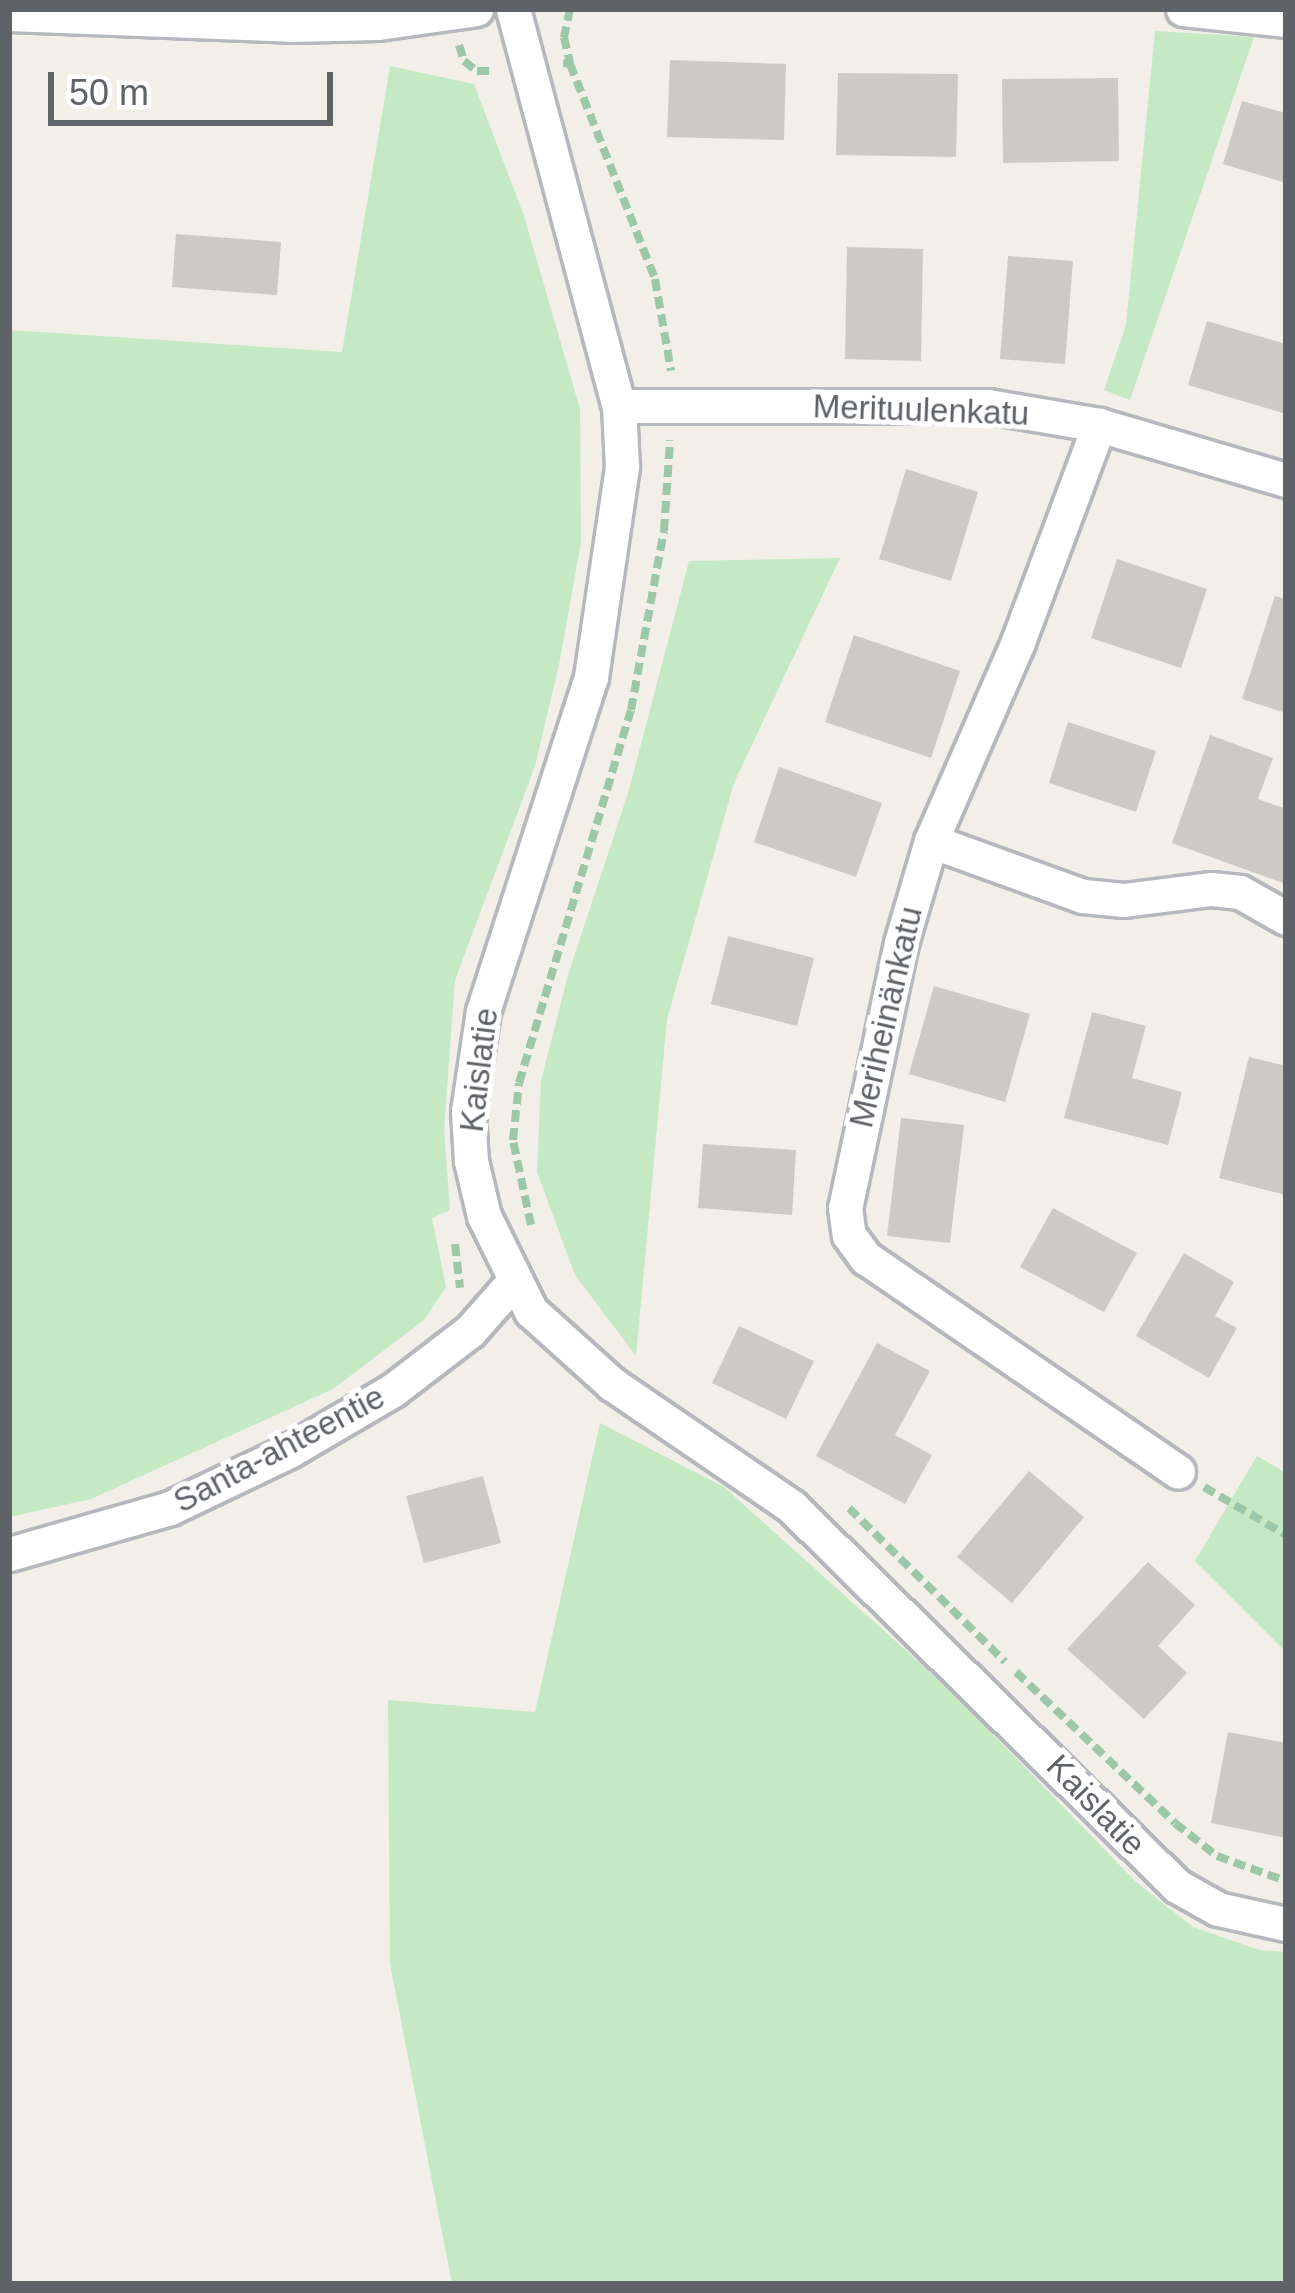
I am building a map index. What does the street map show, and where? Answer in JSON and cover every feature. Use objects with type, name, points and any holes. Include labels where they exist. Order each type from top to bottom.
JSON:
[{"type":"street","points":[[9,14],[291,25],[378,22],[476,9]]},
{"type":"street","name":"Kaislatie","points":[[514,9],[619,406],[617,524],[591,677],[499,954],[474,1063],[468,1111],[470,1161],[484,1216],[531,1312],[612,1384],[809,1522],[1178,1886],[1218,1909],[1286,1924]]},
{"type":"street","points":[[1183,9],[1286,20]]},
{"type":"street","name":"Merituulenkatu","points":[[619,406],[988,406],[1100,425],[1286,480]]},
{"type":"street","name":"Meriheinänkatu","points":[[1100,425],[1018,642],[931,841],[901,944],[844,1208],[849,1234],[866,1258],[1178,1472]]},
{"type":"street","points":[[931,841],[1084,896],[1124,900],[1211,889],[1240,892],[1286,918]]},
{"type":"street","name":"Santa-ahteentie","points":[[9,1553],[170,1508],[289,1451],[393,1390],[470,1331],[514,1281]]},
{"type":"path","points":[[570,9],[564,37],[570,64]]},
{"type":"path","points":[[459,1298],[461,1267],[452,1234],[455,1226],[524,1203]]},
{"type":"path","points":[[1178,1472],[1286,1534]]},
{"type":"green space","points":[[1155,31],[1254,37],[1130,400],[1104,390],[1126,325]]},
{"type":"green space","points":[[390,66],[474,84],[524,216],[580,409],[581,542],[559,665],[535,766],[455,980],[444,1130],[450,1210],[432,1218],[446,1287],[424,1320],[333,1389],[91,1499],[9,1517],[9,330],[342,352]]},
{"type":"green space","points":[[840,558],[734,783],[667,1019],[636,1356],[575,1275],[537,1172],[541,1081],[568,975],[629,790],[689,561]]},
{"type":"green space","points":[[600,1423],[724,1487],[951,1691],[1136,1882],[1193,1927],[1259,1950],[1286,1952],[1286,2284],[452,2284],[390,1964],[388,1700],[535,1712]]},
{"type":"green space","points":[[1257,1456],[1286,1473],[1286,1652],[1195,1561]]},
{"type":"building","points":[[670,60],[786,64],[784,140],[667,137]]},
{"type":"building","points":[[838,73],[958,74],[956,157],[836,155]]},
{"type":"building","points":[[1118,78],[1119,161],[1003,163],[1002,79]]},
{"type":"building","points":[[1242,101],[1286,113],[1286,183],[1223,164]]},
{"type":"building","points":[[176,234],[281,242],[277,295],[172,287]]},
{"type":"building","points":[[847,247],[923,249],[921,361],[845,359]]},
{"type":"building","points":[[1008,256],[1073,261],[1065,364],[1000,359]]},
{"type":"building","points":[[1207,321],[1286,344],[1286,414],[1188,385]]},
{"type":"building","points":[[906,469],[978,492],[951,581],[879,559]]},
{"type":"building","points":[[1117,559],[1207,589],[1181,668],[1091,638]]},
{"type":"building","points":[[1275,596],[1286,599],[1286,713],[1242,699]]},
{"type":"building","points":[[854,635],[960,671],[931,758],[825,722]]},
{"type":"building","points":[[1068,722],[1156,751],[1136,812],[1049,783]]},
{"type":"building","points":[[1210,735],[1273,758],[1258,799],[1286,809],[1286,884],[1172,843]]},
{"type":"building","points":[[779,767],[882,803],[856,877],[754,842]]},
{"type":"building","points":[[728,936],[814,958],[797,1026],[711,1004]]},
{"type":"building","points":[[934,986],[1030,1014],[1005,1102],[909,1074]]},
{"type":"building","points":[[1092,1012],[1146,1026],[1132,1078],[1182,1092],[1168,1145],[1064,1118]]},
{"type":"building","points":[[1249,1057],[1286,1066],[1286,1195],[1219,1178]]},
{"type":"building","points":[[901,1118],[964,1125],[950,1243],[887,1236]]},
{"type":"building","points":[[703,1144],[796,1150],[792,1215],[698,1208]]},
{"type":"building","points":[[1053,1208],[1137,1253],[1104,1312],[1020,1267]]},
{"type":"building","points":[[1184,1253],[1234,1282],[1215,1316],[1237,1328],[1209,1378],[1136,1336]]},
{"type":"building","points":[[739,1326],[814,1361],[786,1419],[712,1383]]},
{"type":"building","points":[[877,1343],[930,1371],[895,1435],[932,1455],[905,1504],[816,1456]]},
{"type":"building","points":[[1029,1471],[1084,1517],[1012,1603],[957,1557]]},
{"type":"building","points":[[483,1476],[501,1543],[424,1563],[406,1496]]},
{"type":"building","points":[[1148,1562],[1195,1605],[1158,1646],[1187,1673],[1144,1719],[1067,1649]]},
{"type":"building","points":[[1228,1732],[1286,1743],[1286,1838],[1211,1823]]}]
